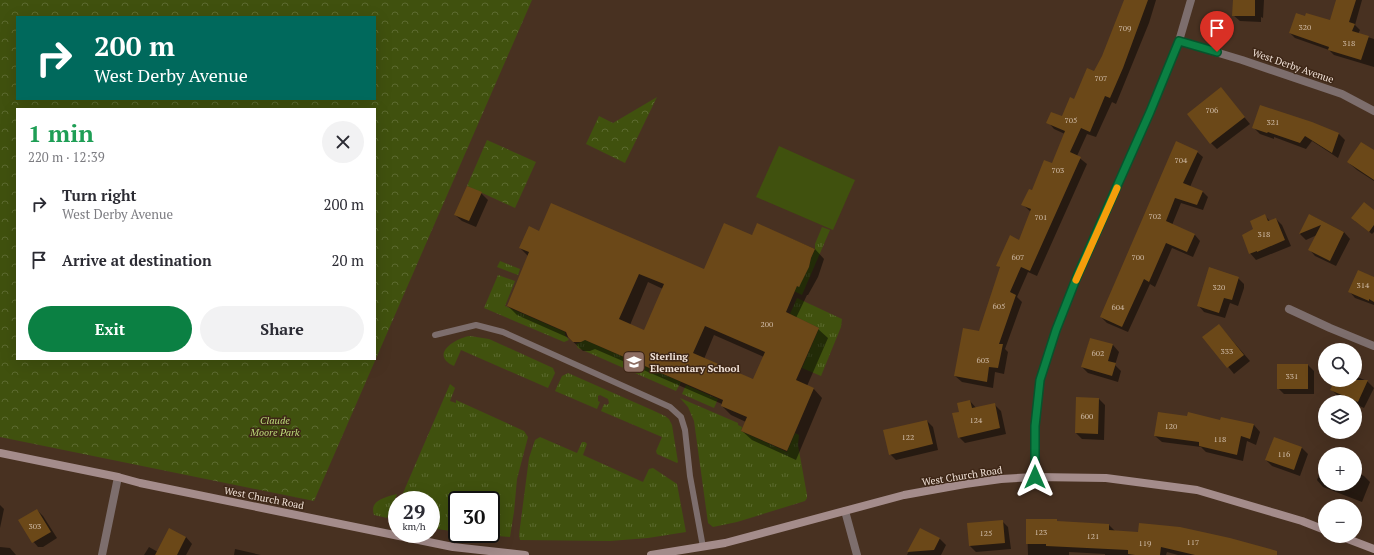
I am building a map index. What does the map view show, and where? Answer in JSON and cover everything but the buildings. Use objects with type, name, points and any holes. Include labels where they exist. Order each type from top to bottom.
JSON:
[{"type":"main road","name":"West Church Road","points":[[0,453],[453,547],[525,555]]},
{"type":"main road","name":"West Church Road","points":[[651,555],[725,543],[904,495],[957,485],[1001,479],[1035,477],[1106,478],[1197,490],[1302,521],[1318,527]]},
{"type":"main road","points":[[1358,543],[1374,549]]},
{"type":"street","points":[[1035,477],[1035,426],[1040,380],[1056,330],[1078,274],[1150,112],[1179,41],[1191,0]]},
{"type":"street","name":"West Derby Avenue","points":[[1179,41],[1242,60],[1342,94],[1374,111]]},
{"type":"street","points":[[1290,309],[1330,328],[1374,346]]},
{"type":"street","points":[[102,555],[118,477]]},
{"type":"street","points":[[845,511],[857,555]]},
{"type":"lane","points":[[435,335],[476,325],[503,332],[670,407],[680,417],[685,430],[690,476],[703,547]]},
{"type":"green space","name":"Claude Moore Park","points":[[0,0],[532,0],[376,359],[376,108],[16,108],[16,360],[375,360],[314,501],[0,437]]},
{"type":"green space","points":[[657,97],[625,163],[586,144],[599,116],[613,123]]},
{"type":"green space","points":[[487,140],[536,162],[515,208],[467,186]]},
{"type":"green space","points":[[779,146],[855,180],[833,230],[756,197]]},
{"type":"green space","points":[[822,227],[830,230],[802,295],[794,291],[797,286],[798,287],[809,267],[815,249],[815,244]]},
{"type":"green space","points":[[500,261],[520,269],[518,275],[497,267]]},
{"type":"green space","points":[[498,275],[515,281],[505,306],[565,332],[565,335],[569,340],[564,342],[484,308]]},
{"type":"green space","points":[[797,298],[842,319],[841,327],[821,376],[802,368],[819,328],[790,314]]},
{"type":"green space","points":[[470,336],[489,339],[553,368],[555,373],[548,388],[461,350],[454,366],[447,362],[444,357],[444,352],[447,348],[452,343],[464,337]]},
{"type":"green space","points":[[585,340],[681,382],[676,391],[578,348],[576,344]]},
{"type":"green space","points":[[568,373],[669,419],[672,425],[678,462],[677,463],[657,454],[656,451],[662,437],[601,411],[604,404],[607,405],[609,403],[608,399],[600,395],[598,396],[598,401],[600,402],[597,409],[555,391],[562,376]]},
{"type":"green space","points":[[450,384],[455,388],[450,401],[456,403],[456,400],[524,431],[528,437],[517,479],[510,537],[500,536],[500,491],[448,491],[448,531],[440,529],[440,491],[404,491]]},
{"type":"green space","points":[[686,385],[718,399],[714,408],[682,394]]},
{"type":"green space","points":[[680,398],[738,423],[738,425],[742,427],[741,431],[787,452],[795,433],[799,435],[798,445],[807,495],[805,501],[737,522],[713,527],[708,523],[694,421],[688,407]]},
{"type":"green space","points":[[540,437],[577,453],[582,442],[585,442],[587,444],[583,455],[643,482],[649,469],[653,468],[677,484],[686,532],[648,538],[610,541],[520,540],[519,535],[529,458],[535,440]]},
{"type":"green space","points":[[388,497],[387,518],[374,515],[373,510],[376,503]]},
{"type":"slow traffic","points":[[1076,280],[1117,188]]},
{"type":"place","name":"Sterling Elementary School","points":[[634,362]]},
{"type":"route","points":[[1035,477],[1035,426],[1040,380],[1056,330],[1078,274],[1150,112],[1179,41],[1217,52]]}]
